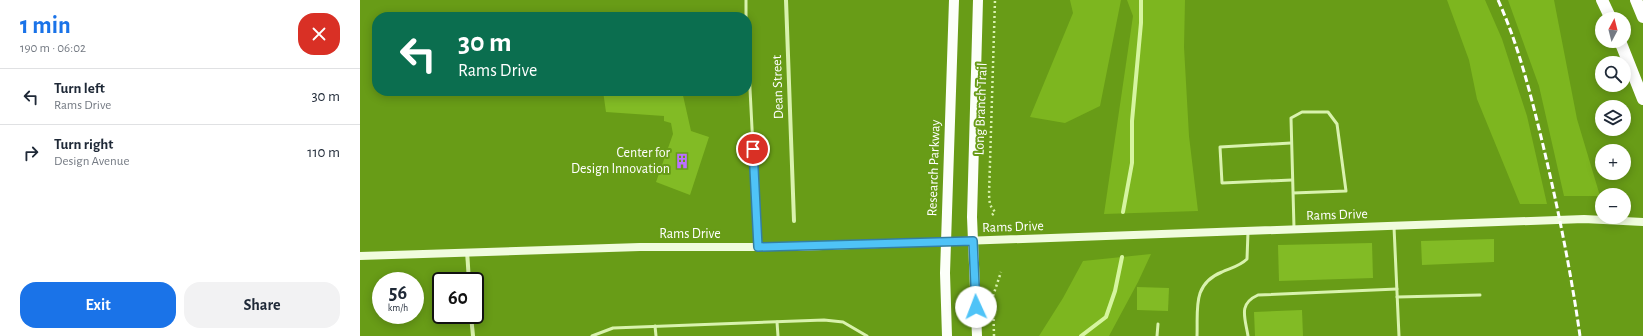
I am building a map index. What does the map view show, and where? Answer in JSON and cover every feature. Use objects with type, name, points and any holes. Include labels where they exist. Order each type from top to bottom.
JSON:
[{"type":"highway","points":[[1602,0],[1608,12]]},
{"type":"highway","points":[[1636,0],[1643,16]]},
{"type":"highway","points":[[1623,48],[1643,99]]},
{"type":"main road","name":"Research Parkway","points":[[947,336],[946,242],[954,0]]},
{"type":"main road","points":[[977,336],[972,217],[978,0]]},
{"type":"main road","name":"Rams Drive","points":[[360,256],[467,251],[640,247],[758,247],[946,242],[1584,220],[1643,222]]},
{"type":"street","name":"Dean Street","points":[[786,0],[794,221]]},
{"type":"street","points":[[467,251],[468,272]]},
{"type":"street","points":[[472,324],[473,336]]},
{"type":"lane","points":[[746,0],[746,12]]},
{"type":"lane","points":[[750,96],[758,247]]},
{"type":"lane","points":[[1293,193],[1346,191],[1338,124],[1328,112],[1302,112],[1291,118],[1292,180],[1295,230]]},
{"type":"lane","points":[[1291,143],[1220,147],[1222,183],[1292,180]]},
{"type":"lane","points":[[1394,227],[1399,336]]},
{"type":"lane","points":[[1197,336],[1200,290],[1205,282],[1219,273],[1243,263],[1247,259],[1248,232]]},
{"type":"lane","points":[[1248,336],[1244,308],[1248,300],[1258,295],[1397,289]]},
{"type":"lane","points":[[1397,297],[1480,295]]},
{"type":"lane","points":[[592,336],[613,328],[824,320],[843,322],[867,336]]},
{"type":"lane","points":[[777,322],[778,336]]},
{"type":"lane","points":[[1157,336],[1158,324]]},
{"type":"lane","points":[[655,326],[656,336]]},
{"type":"path","name":"Long Branch Trail","points":[[992,215],[995,212],[990,205],[989,195],[995,0]]},
{"type":"path","points":[[994,336],[993,296],[1001,272]]},
{"type":"green space","points":[[1070,0],[1121,0],[1100,106],[1065,123],[1030,117],[1073,13]]},
{"type":"green space","points":[[1127,0],[1185,0],[1184,47],[1189,136],[1198,211],[1104,214],[1133,16]]},
{"type":"green space","points":[[1447,0],[1485,0],[1502,39],[1527,116],[1547,204],[1520,204],[1477,99],[1469,60]]},
{"type":"green space","points":[[1508,0],[1554,0],[1577,119],[1598,188],[1595,188],[1595,196],[1564,196],[1539,86]]},
{"type":"green space","points":[[1151,254],[1109,336],[1039,336],[1063,298],[1083,261]]},
{"type":"building","name":"Center for Design Innovation","points":[[604,96],[683,96],[691,131],[709,137],[690,195],[656,182],[673,134],[671,123],[664,121],[664,116],[606,112]]},
{"type":"building","points":[[1494,239],[1494,262],[1422,265],[1421,241]]},
{"type":"building","points":[[1372,243],[1373,278],[1279,281],[1278,245]]},
{"type":"building","points":[[1137,287],[1169,288],[1168,311],[1137,310]]},
{"type":"building","points":[[1302,310],[1303,336],[1255,336],[1254,312]]},
{"type":"waterway","points":[[1123,212],[1132,163],[1132,121],[1141,23],[1141,0]]},
{"type":"waterway","points":[[1081,336],[1106,317],[1115,291],[1122,257]]},
{"type":"railway","points":[[1498,0],[1518,53],[1543,145],[1564,240],[1580,336]]},
{"type":"place","name":"Center for Design Innovation","points":[[682,161]]},
{"type":"route","points":[[753,149],[758,247],[973,241],[976,307]]}]
